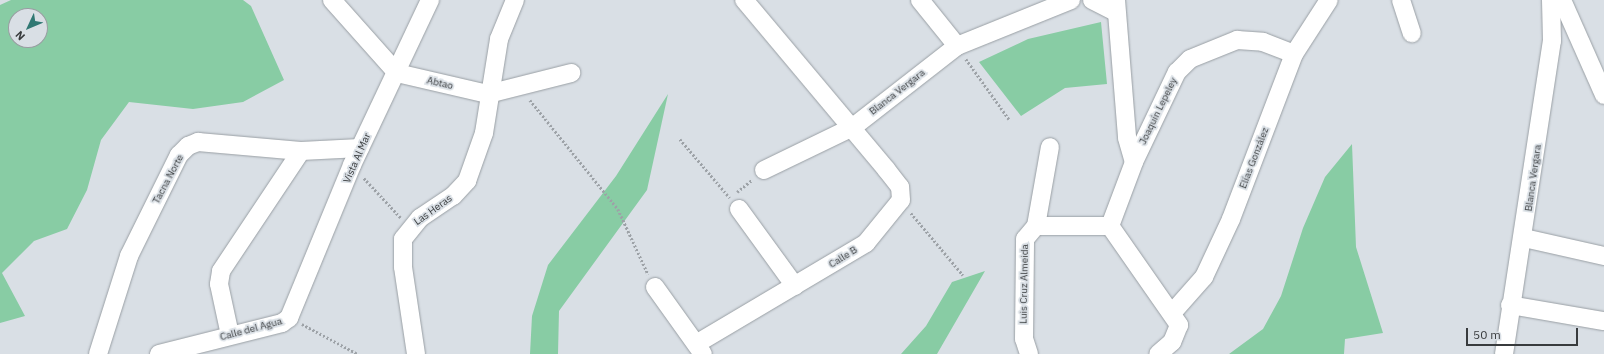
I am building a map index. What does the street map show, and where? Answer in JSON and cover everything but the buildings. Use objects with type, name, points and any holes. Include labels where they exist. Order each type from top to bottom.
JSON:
[{"type":"street","name":"Vista Al Mar","points":[[289,318],[352,165],[397,73],[430,0]]},
{"type":"street","name":"Las Heras","points":[[416,354],[402,250],[409,227],[453,196],[467,181],[484,133],[488,94],[499,39],[515,0]]},
{"type":"street","points":[[744,0],[853,127],[900,187],[901,200]]},
{"type":"street","points":[[920,0],[957,46]]},
{"type":"street","name":"Blanca Vergara","points":[[764,170],[853,127],[957,46],[1071,0]]},
{"type":"street","points":[[1092,0],[1116,6],[1126,138],[1134,162]]},
{"type":"street","name":"Elías González","points":[[1173,312],[1204,277],[1231,219],[1294,54],[1330,0]]},
{"type":"street","points":[[1401,0],[1412,33]]},
{"type":"street","name":"Blanca Vergara","points":[[1507,352],[1510,305],[1524,238],[1552,41],[1551,0]]},
{"type":"street","points":[[1562,0],[1604,95]]},
{"type":"street","points":[[335,3],[397,73]]},
{"type":"street","name":"Joaquín Lepeley","points":[[1110,226],[1134,162],[1177,72],[1190,59],[1238,40],[1263,42],[1294,54]]},
{"type":"street","name":"Abtao","points":[[397,73],[488,94],[571,73]]},
{"type":"street","name":"Tacna Norte","points":[[98,354],[129,256],[179,155],[198,142],[301,150],[360,148]]},
{"type":"street","name":"Luis Cruz Almeida","points":[[1028,354],[1024,339],[1023,265],[1025,239],[1036,226],[1050,147]]},
{"type":"street","points":[[230,335],[219,284],[221,271],[301,150]]},
{"type":"street","name":"Calle B","points":[[655,287],[700,349],[795,286],[866,243],[901,200]]},
{"type":"street","points":[[734,204],[795,286]]},
{"type":"street","points":[[1036,226],[1110,226],[1173,312],[1179,325],[1178,334],[1158,354]]},
{"type":"street","points":[[1524,238],[1604,256]]},
{"type":"street","points":[[1510,305],[1604,321]]},
{"type":"street","name":"Calle del Agua","points":[[159,354],[282,323],[289,318]]},
{"type":"path","points":[[957,46],[1010,119]]},
{"type":"path","points":[[519,86],[618,210],[655,287]]},
{"type":"path","points":[[680,139],[734,204],[764,170]]},
{"type":"path","points":[[352,165],[409,227]]},
{"type":"path","points":[[901,200],[963,275]]},
{"type":"path","name":"Calle del Agua","points":[[289,318],[358,354]]},
{"type":"green space","points":[[11,0],[243,0],[251,6],[284,80],[243,102],[193,109],[129,102],[101,140],[87,190],[67,229],[34,241],[2,273],[25,316],[0,323],[0,5]]},
{"type":"green space","points":[[1101,22],[1107,84],[1065,88],[1021,116],[979,62],[1028,39]]},
{"type":"green space","points":[[668,94],[647,190],[559,311],[558,354],[530,354],[532,316],[548,265],[616,176]]},
{"type":"green space","points":[[1352,144],[1356,247],[1383,333],[1345,339],[1344,354],[1229,354],[1263,329],[1281,296],[1303,228],[1325,177]]},
{"type":"green space","points":[[985,271],[937,354],[901,354],[926,326],[952,282]]}]
